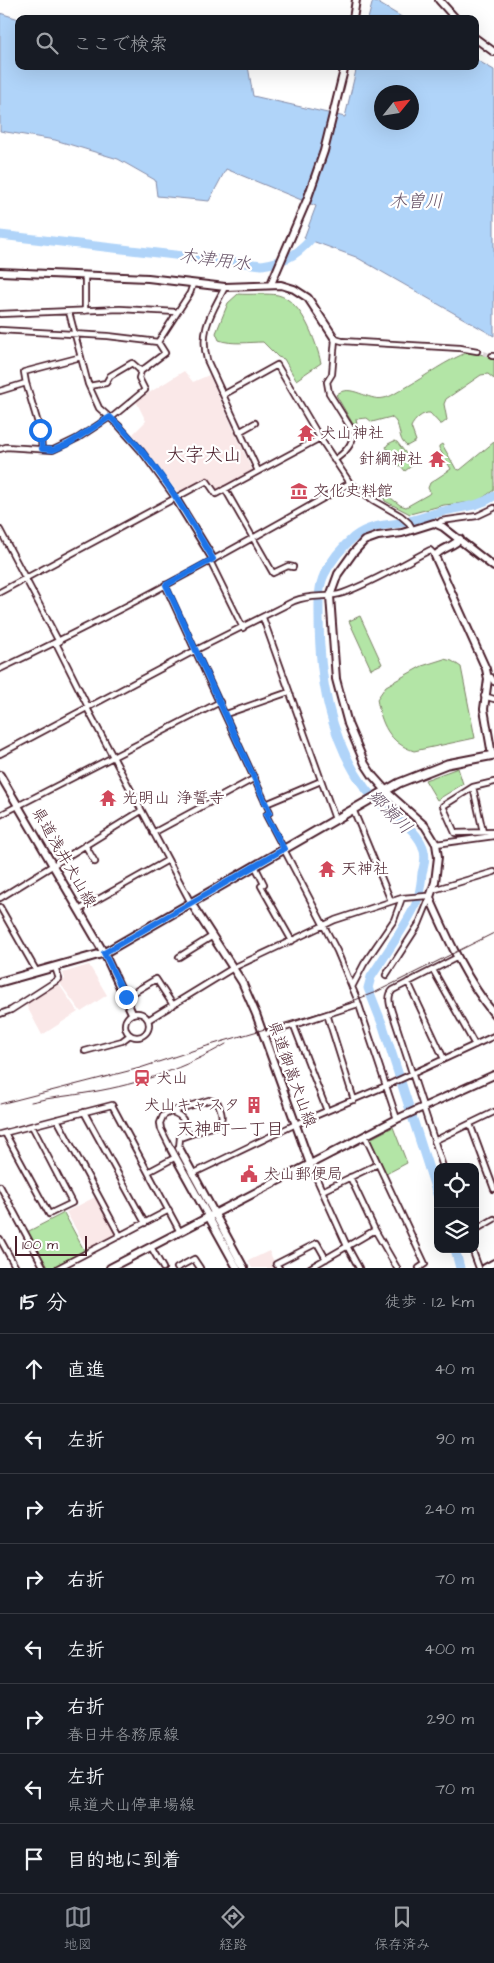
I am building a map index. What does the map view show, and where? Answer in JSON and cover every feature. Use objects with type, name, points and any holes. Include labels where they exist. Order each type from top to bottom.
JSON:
[{"type":"main road","points":[[0,982],[104,953],[382,792],[412,777],[436,768],[493,755]]},
{"type":"street","points":[[354,15],[356,0]]},
{"type":"street","points":[[439,0],[452,15]]},
{"type":"street","points":[[479,41],[494,52]]},
{"type":"street","points":[[271,284],[307,200],[324,151],[344,70]]},
{"type":"street","points":[[0,272],[148,278],[225,287],[271,284],[294,289],[308,298],[335,339],[332,374],[327,382],[327,387],[329,394],[354,433],[343,454],[334,460]]},
{"type":"street","points":[[85,275],[85,310]]},
{"type":"street","points":[[158,342],[193,284]]},
{"type":"street","points":[[225,287],[208,318],[204,340],[207,360],[258,472]]},
{"type":"street","points":[[0,314],[120,309],[177,312]]},
{"type":"street","points":[[69,312],[89,386],[99,408],[142,452],[176,499],[212,560],[243,628]]},
{"type":"street","points":[[0,330],[75,334],[158,342]]},
{"type":"street","points":[[335,339],[460,348],[477,351]]},
{"type":"street","points":[[0,449],[6,447],[53,450],[68,444],[110,418],[145,390],[139,378],[141,371],[165,353],[158,342]]},
{"type":"street","points":[[42,449],[40,430],[24,372],[81,357]]},
{"type":"street","points":[[89,386],[106,383],[110,376],[132,363],[141,371]]},
{"type":"street","points":[[223,395],[277,365],[320,438],[350,483],[373,500],[401,516],[409,523],[413,530]]},
{"type":"street","points":[[0,391],[26,383]]},
{"type":"street","points":[[239,432],[255,423]]},
{"type":"street","points":[[0,592],[207,481],[216,494],[320,438]]},
{"type":"street","points":[[0,669],[57,642],[166,585],[350,483]]},
{"type":"street","points":[[225,489],[274,573],[288,566],[293,567]]},
{"type":"street","points":[[433,890],[438,857],[436,844],[425,826],[382,792],[366,764],[348,724],[336,679],[328,596],[338,574],[360,544],[378,536],[438,524],[440,521],[477,516],[494,508]]},
{"type":"street","points":[[438,524],[460,539],[494,567]]},
{"type":"street","points":[[0,530],[88,708],[191,903]]},
{"type":"street","points":[[435,555],[460,539]]},
{"type":"street","points":[[0,754],[196,650],[264,618],[294,601],[311,595],[328,596],[358,588],[430,550],[435,555],[484,664],[487,677],[484,715],[493,755]]},
{"type":"street","points":[[166,585],[270,812],[266,815],[324,925],[352,987],[397,1119]]},
{"type":"street","points":[[264,618],[336,819]]},
{"type":"street","points":[[487,677],[491,677],[494,682]]},
{"type":"street","points":[[226,714],[289,692]]},
{"type":"street","points":[[484,696],[494,698]]},
{"type":"street","points":[[0,815],[220,702]]},
{"type":"street","name":"県道浅井犬山線","points":[[0,774],[104,953],[132,1013]]},
{"type":"street","points":[[153,833],[255,778]]},
{"type":"street","points":[[266,804],[321,780]]},
{"type":"street","points":[[494,782],[473,787],[443,806],[455,832],[494,832]]},
{"type":"street","points":[[473,787],[483,832]]},
{"type":"street","points":[[353,809],[390,901]]},
{"type":"street","points":[[0,898],[141,811]]},
{"type":"street","points":[[436,844],[494,836]]},
{"type":"street","points":[[85,845],[95,862]]},
{"type":"street","points":[[80,910],[168,860]]},
{"type":"street","points":[[255,866],[264,884],[261,886],[292,941]]},
{"type":"street","points":[[386,975],[419,924],[427,896],[433,890],[494,872]]},
{"type":"street","points":[[148,1020],[233,968],[324,925],[390,901],[427,896]]},
{"type":"street","points":[[427,896],[451,945],[481,998],[494,1014]]},
{"type":"street","points":[[352,987],[364,964],[394,920],[402,898]]},
{"type":"street","name":"県道御嵩犬山線","points":[[191,903],[211,937],[233,968],[256,1014],[310,1164]]},
{"type":"street","points":[[0,907],[37,972]]},
{"type":"street","points":[[179,956],[211,937]]},
{"type":"street","points":[[442,1163],[411,1075],[389,997],[393,990],[458,957]]},
{"type":"street","points":[[0,1014],[11,1010],[59,979],[56,967]]},
{"type":"street","points":[[433,970],[475,1045]]},
{"type":"street","points":[[126,997],[156,979],[173,1005]]},
{"type":"street","points":[[408,982],[444,1059]]},
{"type":"street","points":[[263,1035],[358,1004]]},
{"type":"street","points":[[132,1013],[138,1013],[148,1020],[149,1026],[144,1035],[138,1037],[130,1035],[125,1027],[128,1016],[132,1013]]},
{"type":"street","points":[[327,1014],[354,1100]]},
{"type":"street","points":[[294,1026],[327,1111]]},
{"type":"street","points":[[85,1052],[122,1041],[130,1035]]},
{"type":"street","points":[[192,1174],[296,1124],[387,1086],[494,1036]]},
{"type":"street","points":[[110,1268],[397,1119],[494,1075]]},
{"type":"street","points":[[180,1138],[217,1125],[222,1118],[218,1103],[210,1100],[170,1112],[163,1116],[160,1123],[171,1149],[244,1268]]},
{"type":"street","points":[[32,1126],[72,1203],[49,1214],[2,1133],[112,1105],[180,1232]]},
{"type":"street","points":[[84,1112],[145,1223]]},
{"type":"street","points":[[170,1112],[180,1115],[186,1124],[186,1129],[180,1138],[179,1148],[236,1268]]},
{"type":"street","points":[[434,1141],[494,1112]]},
{"type":"street","points":[[57,1119],[120,1236]]},
{"type":"street","points":[[470,1124],[492,1178],[494,1189]]},
{"type":"street","points":[[364,1136],[425,1264],[419,1268]]},
{"type":"street","points":[[148,1172],[176,1157]]},
{"type":"street","points":[[310,1164],[359,1268]]},
{"type":"street","points":[[322,1191],[378,1164]]},
{"type":"street","points":[[350,1177],[375,1230],[397,1268]]},
{"type":"street","points":[[0,1186],[44,1268]]},
{"type":"street","points":[[58,1268],[169,1210]]},
{"type":"street","points":[[479,1228],[494,1219]]},
{"type":"street","points":[[310,1268],[375,1230]]},
{"type":"street","points":[[0,1239],[16,1268]]},
{"type":"street","points":[[279,1268],[276,1264],[316,1243],[326,1258]]},
{"type":"street","points":[[151,1247],[163,1268]]},
{"type":"street","points":[[473,1253],[479,1268]]},
{"type":"street","points":[[177,1268],[194,1259],[200,1268]]},
{"type":"street","points":[[485,1268],[494,1263]]},
{"type":"shaded area","points":[[184,371],[193,382],[209,375],[252,470],[218,490],[207,478],[178,493],[133,434],[146,421],[136,401]]},
{"type":"shaded area","points":[[89,965],[107,995],[81,1012],[59,982],[65,979],[63,973]]},
{"type":"shaded area","points":[[58,983],[78,1012],[42,1035],[25,1003]]},
{"type":"shaded area","points":[[97,1196],[119,1233],[88,1250],[66,1212]]},
{"type":"shaded area","points":[[269,1251],[277,1268],[252,1268],[248,1261]]},
{"type":"green space","points":[[238,294],[269,294],[287,299],[301,313],[307,323],[316,344],[321,363],[296,380],[284,359],[278,357],[263,342],[235,343],[219,340],[216,333],[228,303]]},
{"type":"green space","points":[[469,352],[494,357],[494,379],[488,374],[481,375],[446,399],[444,404],[447,420],[442,424],[430,413],[419,417],[411,427],[416,441],[407,446],[402,439],[395,420],[391,417],[372,422],[367,418],[356,419],[357,424],[353,424],[336,395],[341,392],[353,391],[372,397],[387,397],[444,364]]},
{"type":"green space","points":[[394,441],[397,442],[414,464],[405,471],[401,466],[396,465],[386,447]]},
{"type":"green space","points":[[494,442],[494,490],[481,499],[473,502],[444,505],[410,514],[385,501],[384,498],[387,495],[400,505],[406,507],[429,494],[428,488],[430,483],[451,469],[439,448],[442,444],[456,469],[460,470]]},
{"type":"green space","points":[[360,616],[382,664],[371,669],[349,621]]},
{"type":"green space","points":[[444,659],[452,661],[461,667],[475,738],[414,751],[398,743],[392,737],[384,724],[377,699],[386,686],[422,666]]},
{"type":"green space","points":[[458,768],[463,784],[437,800],[425,780]]},
{"type":"green space","points":[[393,1127],[407,1163],[386,1174],[370,1139]]},
{"type":"green space","points":[[64,1213],[85,1252],[54,1268],[47,1268],[27,1232]]},
{"type":"water","points":[[373,0],[398,15],[369,15]]},
{"type":"water","name":"木曽川","points":[[0,13],[15,18],[15,70],[249,70],[253,96],[345,117],[356,70],[479,70],[479,61],[494,70],[494,336],[356,257],[304,238],[316,206],[226,169],[209,201],[157,196],[155,180],[118,159],[55,140],[0,131]]},
{"type":"waterway","name":"木津用水","points":[[0,235],[262,265],[280,261],[293,255],[317,232]]},
{"type":"waterway","name":"郷瀬川","points":[[434,1185],[383,1026],[368,988],[371,977],[415,906],[425,854],[421,842],[415,834],[365,788],[343,749],[328,706],[324,684],[319,639],[319,596],[322,580],[330,565],[345,545],[359,533],[376,527],[406,522],[439,512],[475,505],[494,496]]},
{"type":"waterway","name":"郷瀬川","points":[[456,1253],[460,1268]]},
{"type":"tunnel","points":[[477,351],[492,356]]},
{"type":"railway","points":[[0,1104],[140,1068],[326,1011],[376,992],[494,933]]},
{"type":"railway","points":[[31,1102],[110,1089],[145,1080],[178,1068],[226,1044]]},
{"type":"place","name":"犬山神社","points":[[306,433]]},
{"type":"place","name":"針綱神社","points":[[437,459]]},
{"type":"place","name":"文化史料館","points":[[299,491]]},
{"type":"place","name":"光明山 浄誓寺","points":[[108,798]]},
{"type":"place","name":"天神社","points":[[327,869]]},
{"type":"place","name":"犬山","points":[[142,1078]]},
{"type":"place","name":"犬山キャスタ","points":[[254,1105]]},
{"type":"place","name":"犬山郵便局","points":[[249,1174]]},
{"type":"district","name":"大字犬山","points":[[204,455]]},
{"type":"district","name":"天神町一丁目","points":[[230,1129]]},
{"type":"route","points":[[40,430],[42,449],[53,450],[78,438],[110,417],[132,440],[160,476],[213,559],[166,585],[270,812],[266,815],[284,849],[104,953],[126,997]]}]
